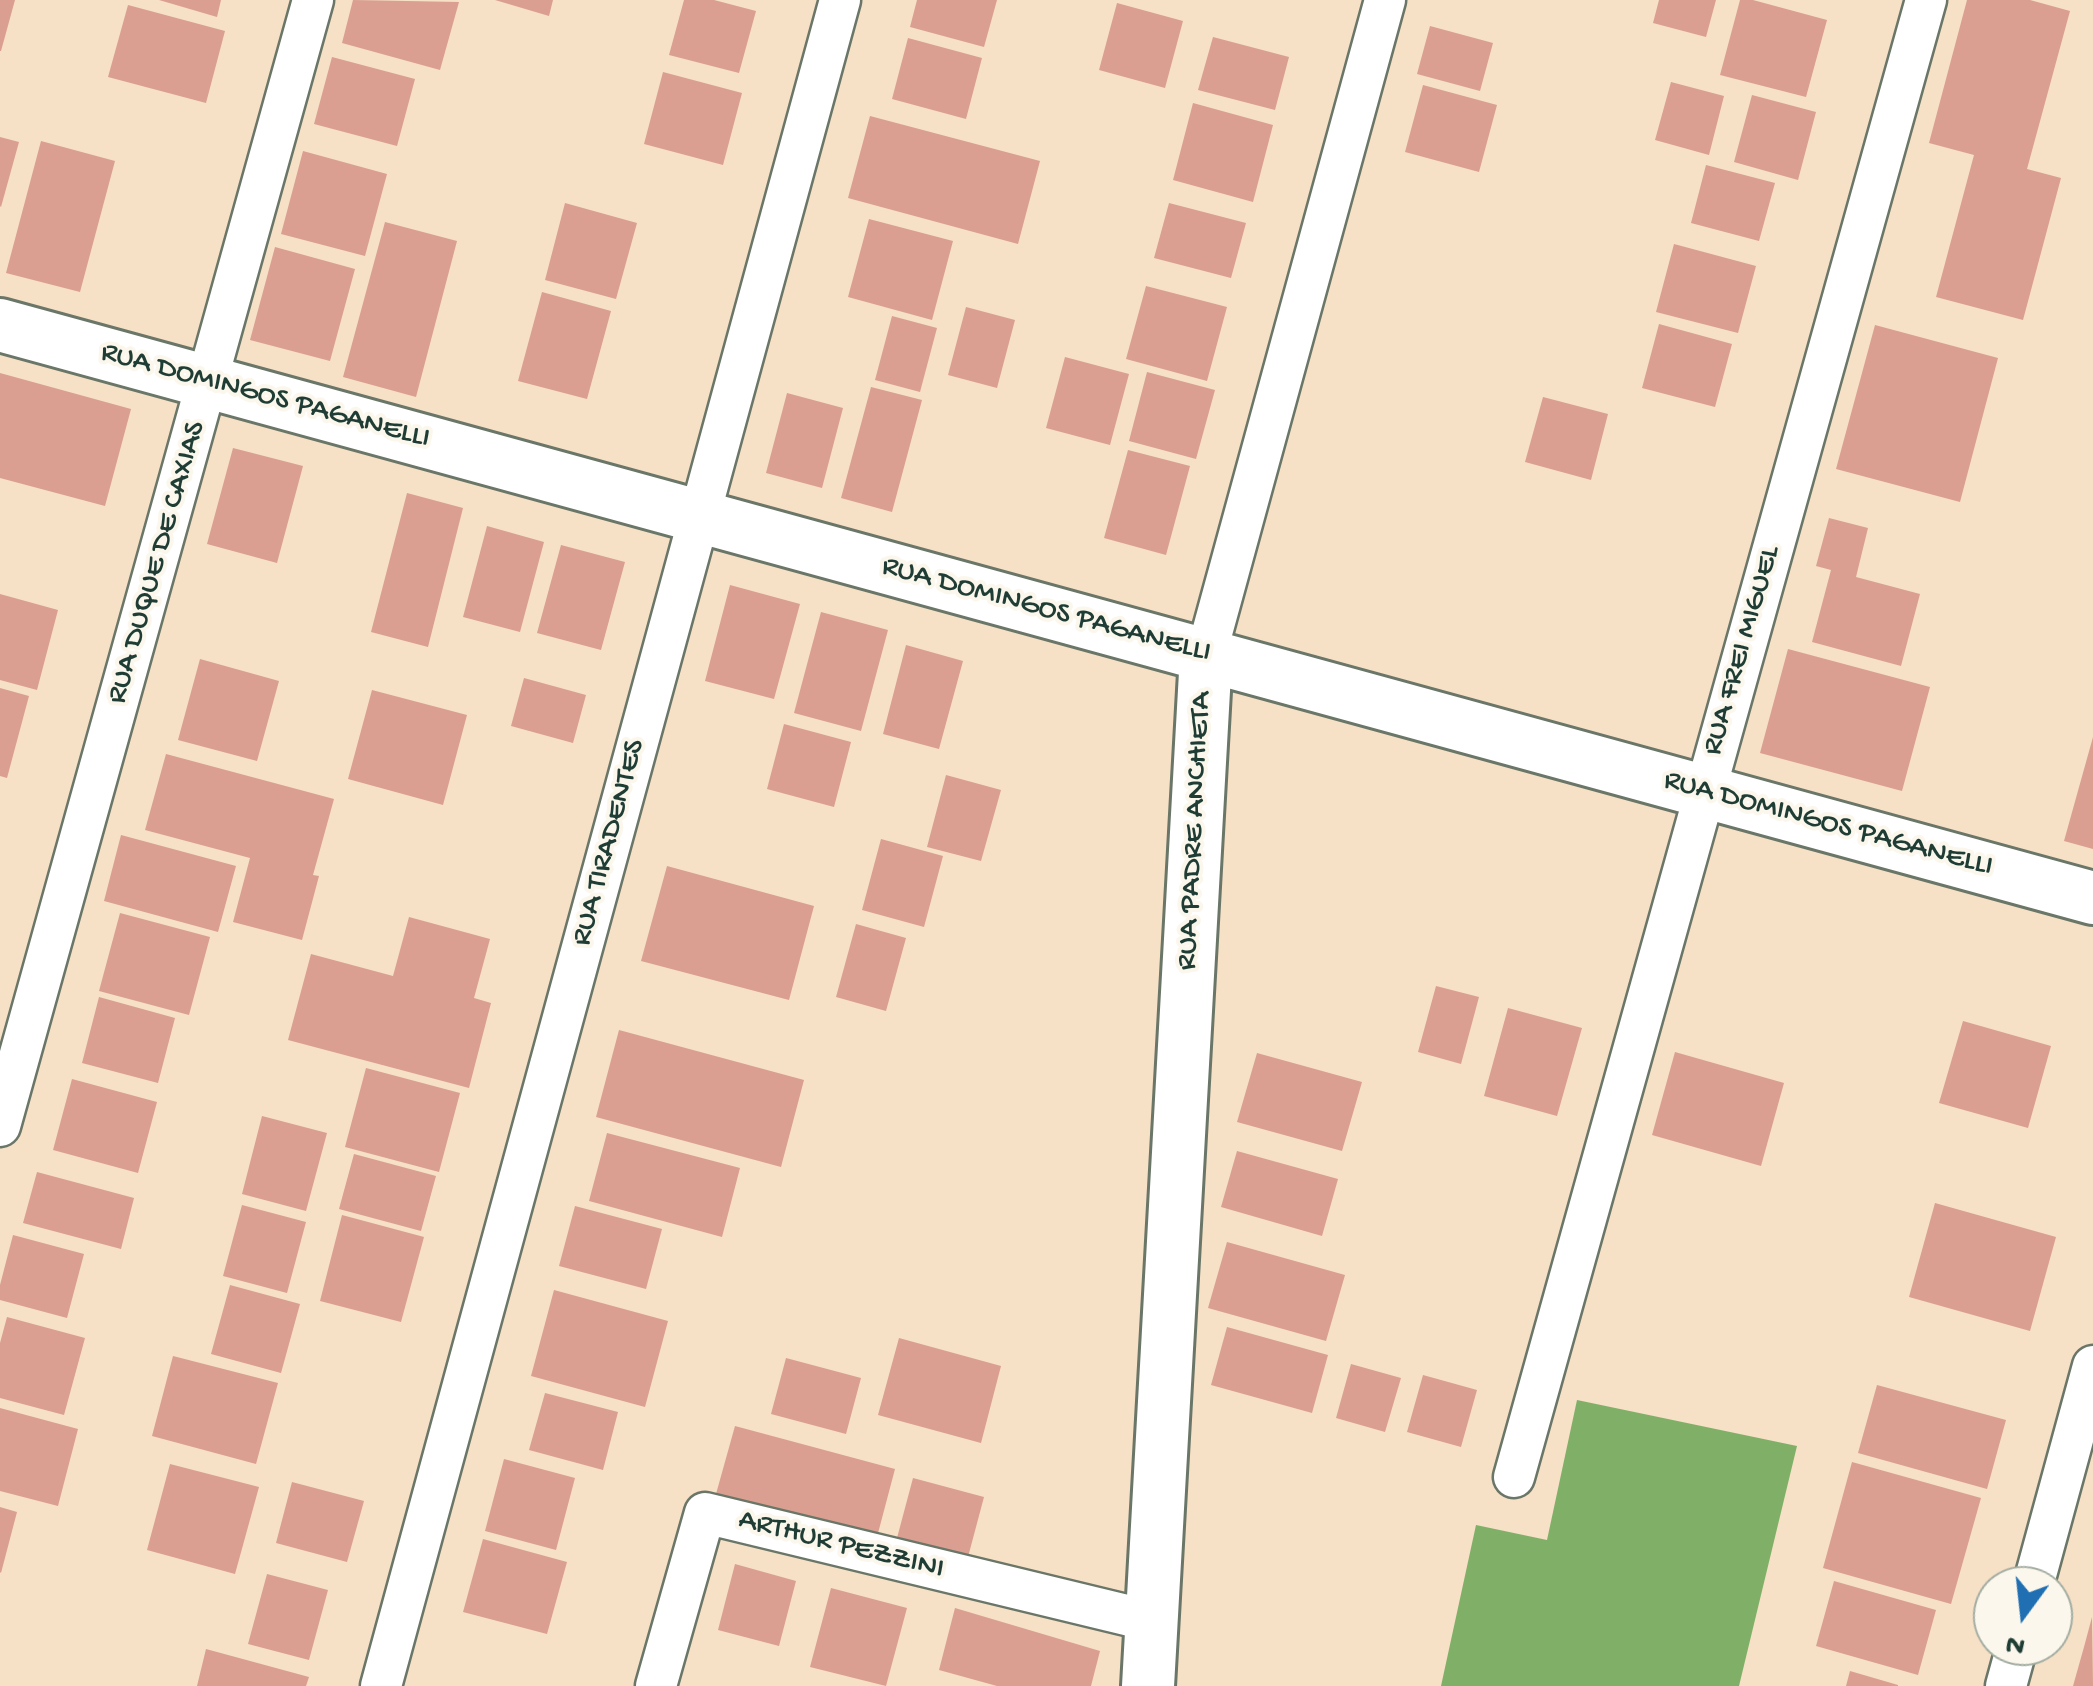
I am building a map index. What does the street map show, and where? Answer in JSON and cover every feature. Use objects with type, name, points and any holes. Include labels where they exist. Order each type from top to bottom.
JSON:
[{"type":"street","name":"RUA DUQUE DE CAXIAS","points":[[0,1126],[312,0]]},
{"type":"street","name":"RUA TIRADENTES","points":[[381,1686],[840,0]]},
{"type":"street","name":"RUA PADRE ANCHIETA","points":[[1148,1686],[1206,655],[1385,0]]},
{"type":"street","name":"RUA FREI MIGUEL","points":[[1514,1476],[1926,0]]},
{"type":"street","name":"RUA DOMINGOS PAGANELLI","points":[[0,324],[2093,898]]},
{"type":"street","points":[[2038,1566],[2093,1366]]},
{"type":"street","name":"ARTHUR PEZZINI","points":[[656,1686],[705,1513],[1151,1621]]},
{"type":"green space","points":[[1577,1400],[1797,1446],[1739,1686],[1441,1686],[1476,1525],[1547,1540]]},
{"type":"building","points":[[0,0],[15,0],[1,51],[0,51]]},
{"type":"building","points":[[159,0],[221,0],[217,17]]},
{"type":"building","points":[[353,0],[459,2],[440,70],[342,43]]},
{"type":"building","points":[[495,0],[553,0],[549,16]]},
{"type":"building","points":[[684,0],[714,0],[756,11],[739,73],[669,55]]},
{"type":"building","points":[[917,0],[997,0],[984,47],[910,27]]},
{"type":"building","points":[[1659,0],[1716,0],[1706,37],[1653,23]]},
{"type":"building","points":[[1740,0],[1827,20],[1806,97],[1720,75]]},
{"type":"building","points":[[1967,0],[2030,0],[2070,11],[2027,169],[2061,178],[2023,320],[1936,297],[1974,155],[1929,143]]},
{"type":"building","points":[[1117,3],[1183,21],[1165,88],[1099,70]]},
{"type":"building","points":[[128,5],[225,31],[206,103],[108,77]]},
{"type":"building","points":[[1430,26],[1493,43],[1480,91],[1417,74]]},
{"type":"building","points":[[1213,37],[1289,57],[1275,110],[1198,90]]},
{"type":"building","points":[[908,38],[982,58],[966,119],[892,99]]},
{"type":"building","points":[[332,57],[415,79],[397,146],[314,124]]},
{"type":"building","points":[[663,72],[742,93],[723,165],[644,144]]},
{"type":"building","points":[[1671,82],[1724,96],[1709,155],[1655,140]]},
{"type":"building","points":[[1423,85],[1497,105],[1479,172],[1405,152]]},
{"type":"building","points":[[1752,95],[1816,112],[1798,180],[1734,162]]},
{"type":"building","points":[[1193,103],[1273,125],[1253,202],[1173,180]]},
{"type":"building","points":[[870,116],[1040,161],[1018,244],[848,198]]},
{"type":"building","points":[[0,137],[19,142],[1,207],[0,206]]},
{"type":"building","points":[[41,141],[115,161],[80,292],[6,273]]},
{"type":"building","points":[[303,151],[387,174],[365,256],[281,234]]},
{"type":"building","points":[[1706,165],[1775,183],[1759,241],[1691,223]]},
{"type":"building","points":[[565,203],[637,223],[616,299],[545,280]]},
{"type":"building","points":[[1169,203],[1246,223],[1231,278],[1154,258]]},
{"type":"building","points":[[869,219],[953,241],[932,320],[848,297]]},
{"type":"building","points":[[385,222],[457,241],[416,397],[343,377]]},
{"type":"building","points":[[1674,244],[1756,266],[1738,333],[1656,312]]},
{"type":"building","points":[[275,247],[355,269],[330,361],[250,340]]},
{"type":"building","points":[[1146,286],[1227,307],[1207,381],[1126,359]]},
{"type":"building","points":[[542,292],[611,311],[587,399],[518,381]]},
{"type":"building","points":[[966,307],[1015,320],[997,388],[948,375]]},
{"type":"building","points":[[892,316],[937,328],[920,392],[875,380]]},
{"type":"building","points":[[1659,324],[1732,344],[1715,407],[1642,388]]},
{"type":"building","points":[[1875,325],[1998,358],[1960,502],[1836,469]]},
{"type":"building","points":[[1065,357],[1129,374],[1110,445],[1046,428]]},
{"type":"building","points":[[1147,372],[1215,390],[1196,459],[1129,441]]},
{"type":"building","points":[[0,373],[131,409],[105,506],[0,478]]},
{"type":"building","points":[[871,387],[922,400],[892,512],[841,498]]},
{"type":"building","points":[[787,393],[843,408],[822,488],[766,473]]},
{"type":"building","points":[[1543,397],[1608,414],[1591,480],[1525,462]]},
{"type":"building","points":[[233,448],[303,466],[277,563],[207,544]]},
{"type":"building","points":[[1128,450],[1190,466],[1166,555],[1104,538]]},
{"type":"building","points":[[407,493],[463,508],[428,647],[371,632]]},
{"type":"building","points":[[1829,518],[1868,528],[1856,577],[1920,594],[1901,666],[1812,642],[1831,570],[1816,566]]},
{"type":"building","points":[[487,526],[544,542],[520,632],[463,617]]},
{"type":"building","points":[[561,545],[625,562],[601,650],[537,633]]},
{"type":"building","points":[[730,585],[800,604],[774,699],[705,681]]},
{"type":"building","points":[[0,594],[58,610],[37,690],[0,680]]},
{"type":"building","points":[[821,612],[888,630],[861,731],[794,713]]},
{"type":"building","points":[[906,645],[963,661],[939,749],[883,734]]},
{"type":"building","points":[[1788,649],[1930,687],[1902,791],[1760,753]]},
{"type":"building","points":[[200,659],[279,681],[257,761],[178,740]]},
{"type":"building","points":[[524,678],[586,695],[573,743],[511,726]]},
{"type":"building","points":[[0,688],[29,696],[7,778],[0,776]]},
{"type":"building","points":[[372,690],[467,715],[443,805],[348,779]]},
{"type":"building","points":[[784,724],[851,742],[834,807],[767,789]]},
{"type":"building","points":[[2093,737],[2093,849],[2064,841]]},
{"type":"building","points":[[166,754],[334,799],[313,875],[319,876],[302,940],[233,922],[250,858],[145,830]]},
{"type":"building","points":[[946,775],[1001,790],[981,861],[927,847]]},
{"type":"building","points":[[121,835],[236,866],[218,932],[104,901]]},
{"type":"building","points":[[881,839],[943,856],[924,927],[862,910]]},
{"type":"building","points":[[667,866],[814,906],[789,1000],[641,961]]},
{"type":"building","points":[[120,913],[210,937],[189,1015],[99,991]]},
{"type":"building","points":[[409,917],[490,939],[474,998],[491,1003],[469,1088],[288,1040],[311,954],[393,976]]},
{"type":"building","points":[[856,924],[906,938],[886,1011],[836,997]]},
{"type":"building","points":[[1436,986],[1479,997],[1461,1064],[1418,1052]]},
{"type":"building","points":[[99,997],[175,1018],[158,1083],[82,1063]]},
{"type":"building","points":[[1508,1008],[1582,1028],[1557,1116],[1484,1096]]},
{"type":"building","points":[[1963,1021],[2051,1046],[2028,1128],[1939,1103]]},
{"type":"building","points":[[619,1030],[804,1080],[781,1167],[596,1117]]},
{"type":"building","points":[[1675,1052],[1784,1083],[1761,1166],[1652,1135]]},
{"type":"building","points":[[1257,1053],[1362,1082],[1342,1151],[1237,1122]]},
{"type":"building","points":[[366,1068],[460,1093],[439,1172],[345,1147]]},
{"type":"building","points":[[72,1079],[157,1102],[138,1173],[53,1150]]},
{"type":"building","points":[[262,1116],[327,1133],[306,1211],[242,1194]]},
{"type":"building","points":[[607,1133],[740,1168],[722,1237],[589,1201]]},
{"type":"building","points":[[1237,1151],[1338,1179],[1322,1236],[1221,1207]]},
{"type":"building","points":[[354,1154],[436,1176],[421,1231],[339,1209]]},
{"type":"building","points":[[37,1172],[134,1198],[121,1249],[23,1223]]},
{"type":"building","points":[[1935,1203],[2056,1237],[2030,1331],[1909,1297]]},
{"type":"building","points":[[242,1205],[306,1222],[287,1293],[223,1276]]},
{"type":"building","points":[[575,1206],[662,1229],[646,1289],[559,1266]]},
{"type":"building","points":[[342,1215],[424,1237],[401,1322],[320,1301]]},
{"type":"building","points":[[13,1235],[84,1254],[67,1318],[0,1300]]},
{"type":"building","points":[[1227,1242],[1345,1275],[1326,1341],[1208,1308]]},
{"type":"building","points":[[230,1285],[300,1304],[281,1373],[211,1354]]},
{"type":"building","points":[[554,1290],[668,1321],[645,1407],[531,1376]]},
{"type":"building","points":[[7,1317],[85,1338],[64,1415],[0,1398],[0,1343]]},
{"type":"building","points":[[1227,1327],[1328,1355],[1312,1413],[1211,1385]]},
{"type":"building","points":[[899,1338],[1001,1366],[981,1443],[878,1415]]},
{"type":"building","points":[[173,1356],[278,1383],[256,1464],[152,1436]]},
{"type":"building","points":[[786,1358],[861,1378],[846,1434],[771,1414]]},
{"type":"building","points":[[1351,1364],[1401,1378],[1385,1432],[1336,1418]]},
{"type":"building","points":[[1423,1375],[1477,1390],[1461,1447],[1407,1432]]},
{"type":"building","points":[[1877,1385],[2006,1420],[1987,1489],[1858,1453]]},
{"type":"building","points":[[545,1393],[618,1412],[603,1470],[529,1450]]},
{"type":"building","points":[[0,1408],[78,1429],[58,1506],[0,1491]]},
{"type":"building","points":[[735,1426],[895,1469],[877,1537],[716,1494]]},
{"type":"building","points":[[504,1459],[575,1478],[556,1550],[485,1531]]},
{"type":"building","points":[[1852,1462],[1981,1498],[1951,1604],[1823,1568]]},
{"type":"building","points":[[170,1464],[259,1487],[235,1574],[147,1550]]},
{"type":"building","points":[[913,1478],[984,1497],[968,1557],[897,1538]]},
{"type":"building","points":[[292,1482],[364,1501],[347,1562],[276,1543]]},
{"type":"building","points":[[0,1507],[17,1512],[1,1573],[0,1572]]},
{"type":"building","points":[[483,1539],[567,1562],[547,1634],[463,1612]]},
{"type":"building","points":[[735,1564],[796,1581],[779,1646],[718,1630]]},
{"type":"building","points":[[267,1574],[328,1590],[309,1660],[248,1644]]},
{"type":"building","points":[[1834,1581],[1936,1610],[1918,1675],[1816,1646]]},
{"type":"building","points":[[831,1588],[907,1608],[886,1686],[810,1667]]},
{"type":"building","points":[[955,1608],[1100,1651],[1091,1686],[997,1686],[939,1670]]},
{"type":"building","points":[[2092,1617],[2093,1686],[2073,1686],[2084,1647]]},
{"type":"building","points":[[206,1649],[309,1677],[306,1686],[197,1686]]},
{"type":"building","points":[[1850,1671],[1898,1685],[1898,1686],[1846,1686]]}]
